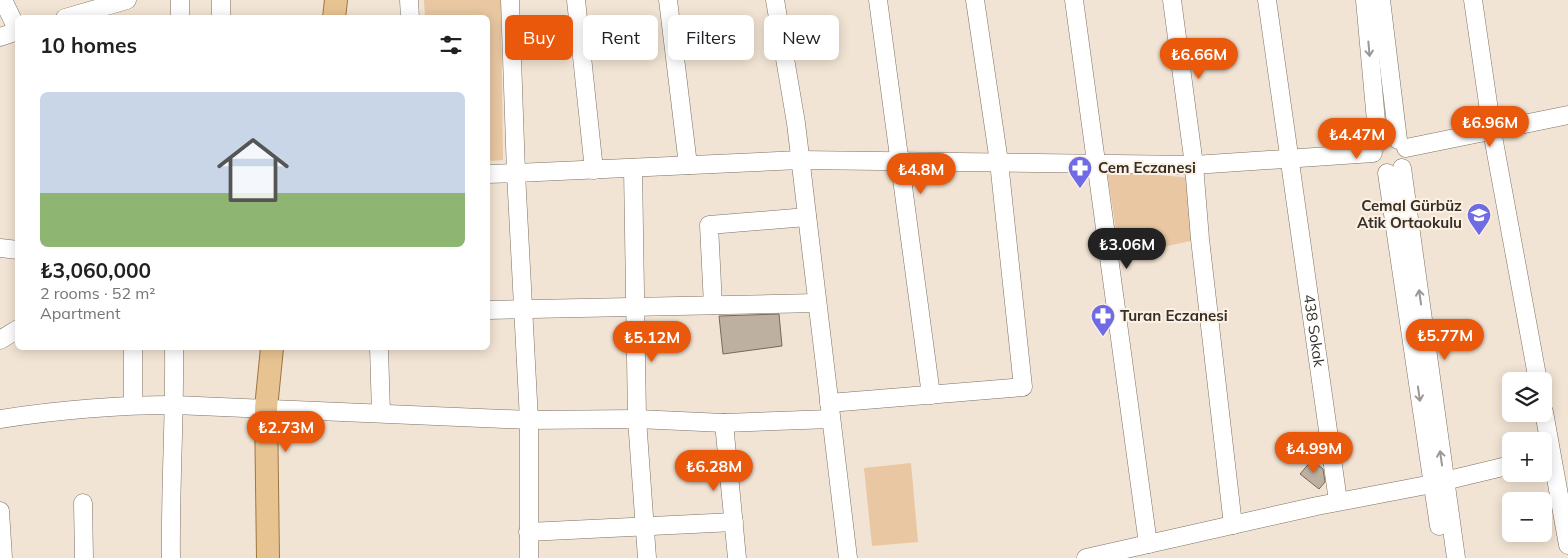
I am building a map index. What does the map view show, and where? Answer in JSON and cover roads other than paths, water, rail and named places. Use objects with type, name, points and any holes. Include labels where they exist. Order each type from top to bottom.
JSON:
[{"type":"main road","points":[[334,15],[336,0]]},
{"type":"main road","points":[[268,558],[266,408],[272,350]]},
{"type":"street","points":[[3,0],[15,25]]},
{"type":"street","points":[[84,15],[104,12],[127,0]]},
{"type":"street","points":[[180,0],[180,15]]},
{"type":"street","points":[[221,0],[222,15]]},
{"type":"street","points":[[409,0],[410,15]]},
{"type":"street","points":[[510,0],[516,173],[529,420],[529,558]]},
{"type":"street","points":[[576,0],[594,170]]},
{"type":"street","points":[[668,0],[688,165]]},
{"type":"street","points":[[774,0],[796,123],[848,558]]},
{"type":"street","points":[[878,0],[931,395]]},
{"type":"street","points":[[0,419],[46,412],[133,405],[175,405],[529,420],[637,418],[724,423],[830,411],[931,395],[1023,387],[999,162],[975,0]]},
{"type":"street","points":[[1074,0],[1148,544]]},
{"type":"street","points":[[1172,0],[1194,165],[1200,240],[1233,525]]},
{"type":"street","name":"438 Sokak","points":[[1267,0],[1338,501]]},
{"type":"street","points":[[1365,0],[1375,148],[1374,163],[1382,171],[1395,170],[1408,158],[1402,144],[1381,0]]},
{"type":"street","points":[[1473,0],[1492,131],[1536,372]]},
{"type":"street","points":[[0,37],[15,32]]},
{"type":"street","points":[[490,174],[800,160],[1194,165],[1290,158],[1375,148],[1387,138],[1402,144],[1492,131],[1568,114]]},
{"type":"street","points":[[633,168],[637,418],[647,558]]},
{"type":"street","points":[[1395,170],[1438,483],[1444,558]]},
{"type":"street","points":[[713,305],[709,225],[807,217]]},
{"type":"street","points":[[0,248],[15,250]]},
{"type":"street","points":[[490,310],[817,304]]},
{"type":"street","points":[[0,340],[15,331]]},
{"type":"street","points":[[133,350],[133,405]]},
{"type":"street","points":[[171,558],[170,502],[175,405],[174,350]]},
{"type":"street","points":[[379,350],[381,413]]},
{"type":"street","points":[[1547,422],[1555,454],[1568,545]]},
{"type":"street","points":[[724,423],[737,558]]},
{"type":"street","points":[[1093,557],[1338,501],[1438,483],[1502,467]]},
{"type":"street","points":[[1438,483],[1456,558]]},
{"type":"street","points":[[83,503],[84,558]]},
{"type":"street","points":[[0,511],[2,553]]},
{"type":"street","points":[[528,532],[734,522]]},
{"type":"place","name":"Cem Eczanesi","points":[[1080,189]]},
{"type":"place","name":"Cemal Gürbüz Atik Ortaokulu","points":[[1479,236]]},
{"type":"place","name":"Turan Eczanesi","points":[[1103,337]]}]
